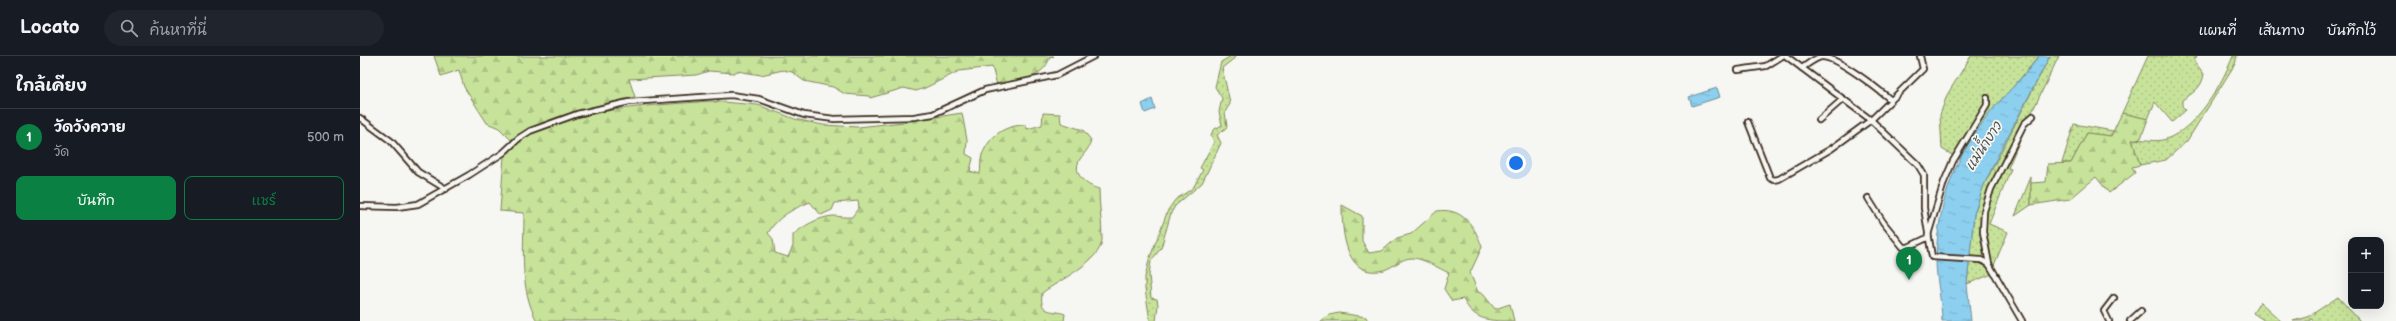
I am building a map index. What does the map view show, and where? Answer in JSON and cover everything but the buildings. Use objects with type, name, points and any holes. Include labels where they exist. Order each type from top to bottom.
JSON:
[{"type":"street","points":[[360,206],[409,206],[428,199],[503,153],[530,131],[577,114],[629,102],[731,95],[759,99],[804,115],[834,119],[914,117],[933,114],[985,90],[1057,74],[1094,56]]},
{"type":"street","points":[[1738,70],[1766,66],[1782,56]]},
{"type":"street","points":[[1786,56],[1871,120],[1918,165],[1924,175],[1927,238],[1932,257],[1981,260],[1989,264]]},
{"type":"street","points":[[1748,122],[1770,178],[1774,180],[1831,149],[1871,120],[1922,69],[1920,56]]},
{"type":"street","points":[[1802,68],[1818,57],[1828,58],[1867,80],[1891,100]]},
{"type":"street","points":[[1819,120],[1843,98]]},
{"type":"street","points":[[1868,198],[1886,227],[1903,247],[1908,247],[1927,238],[1944,182],[1953,161],[1987,105],[1987,98]]},
{"type":"street","points":[[2022,321],[1989,264],[1982,225],[1988,197],[2024,124],[2033,116]]},
{"type":"street","points":[[360,118],[391,141],[418,172],[446,189]]},
{"type":"street","points":[[2109,321],[2104,310],[2114,298]]},
{"type":"street","points":[[2130,321],[2141,311]]},
{"type":"green space","points":[[434,56],[1054,56],[1050,57],[1047,65],[1036,75],[1021,80],[997,85],[992,67],[959,71],[916,91],[904,88],[870,98],[869,96],[845,94],[833,87],[804,81],[792,72],[783,70],[761,75],[737,71],[734,73],[709,71],[696,75],[629,79],[635,97],[586,108],[555,118],[525,131],[511,140],[499,128],[487,123],[464,87],[459,70],[441,76]]},
{"type":"green space","points":[[1231,56],[1237,56],[1222,68],[1230,104],[1225,112],[1227,127],[1217,135],[1221,143],[1202,183],[1175,206],[1171,213],[1161,248],[1151,261],[1149,274],[1151,298],[1157,299],[1158,305],[1156,321],[1150,321],[1145,289],[1145,277],[1149,260],[1168,210],[1175,200],[1193,188],[1203,170],[1200,168],[1214,142],[1211,135],[1213,130],[1222,125],[1219,112],[1222,98],[1215,87],[1221,62]]},
{"type":"green space","points":[[1971,56],[2039,56],[1978,129],[1959,159],[1942,149],[1940,115],[1947,95]]},
{"type":"green space","points":[[2050,56],[2059,56],[2031,114],[2035,118],[2026,126],[2008,168],[2011,169],[1989,224],[2008,232],[1994,265],[1997,272],[1967,284],[1974,214],[1984,185]]},
{"type":"green space","points":[[2148,56],[2197,56],[2194,61],[2204,74],[2199,87],[2182,100],[2182,106],[2186,110],[2172,122],[2155,102],[2148,119],[2122,113]]},
{"type":"green space","points":[[2233,56],[2237,56],[2235,64],[2187,141],[2166,160],[2140,165],[2132,140],[2154,141],[2166,139],[2188,125],[2207,104],[2215,92]]},
{"type":"green space","points":[[710,101],[758,105],[795,119],[823,125],[858,127],[962,113],[967,140],[966,154],[973,158],[970,171],[980,174],[981,160],[985,148],[999,132],[1018,125],[1026,125],[1027,129],[1042,125],[1043,113],[1060,114],[1061,123],[1083,130],[1091,140],[1088,148],[1080,159],[1077,170],[1085,182],[1099,189],[1102,239],[1100,247],[1095,255],[1078,269],[1042,293],[1043,305],[1045,308],[1065,314],[1064,321],[537,321],[527,295],[525,282],[523,254],[524,213],[500,211],[504,156],[528,135],[553,124],[575,118],[642,106]],"holes":[[[858,201],[859,207],[852,217],[828,217],[812,222],[802,228],[793,235],[793,246],[788,257],[775,253],[773,239],[768,233],[776,222],[792,210],[810,202],[821,215],[832,210],[835,203]]]},
{"type":"green space","points":[[2122,113],[2148,119],[2141,138],[2132,140],[2140,165],[2132,167],[2135,173],[2109,193],[2096,177],[2070,199],[2031,205],[2031,183],[2046,182],[2048,164],[2071,163],[2087,133],[2111,136]]},
{"type":"green space","points":[[2074,124],[2113,131],[2111,136],[2087,133],[2071,163],[2062,163]]},
{"type":"green space","points":[[2031,177],[2031,205],[2015,216]]},
{"type":"green space","points":[[1342,205],[1362,216],[1362,241],[1369,253],[1382,251],[1397,238],[1411,234],[1437,211],[1454,212],[1460,215],[1476,232],[1482,247],[1470,273],[1478,292],[1483,294],[1495,309],[1510,304],[1514,321],[1497,321],[1483,318],[1472,312],[1463,299],[1452,301],[1444,289],[1449,273],[1416,258],[1408,258],[1384,270],[1371,271],[1361,268],[1354,261],[1348,251],[1343,228]]},
{"type":"green space","points":[[2338,297],[2360,321],[2313,321],[2312,319],[2309,321],[2293,321],[2308,317]]},
{"type":"green space","points":[[2260,302],[2281,321],[2265,321],[2253,313]]},
{"type":"green space","points":[[1339,313],[1366,317],[1368,321],[1320,321],[1329,315]]},
{"type":"water","name":"แม่น้ำงาว","points":[[2039,56],[2050,56],[1999,153],[1984,185],[1974,214],[1967,284],[1971,321],[1942,321],[1936,260],[1937,238],[1940,218],[1951,180],[1968,144],[1980,127],[1993,109]]},
{"type":"water","points":[[1717,88],[1720,97],[1692,106],[1689,97]]},
{"type":"water","points":[[1152,99],[1155,109],[1145,113],[1142,104]]},
{"type":"place","name":"วัดวังควาย","points":[[1909,280]]}]
